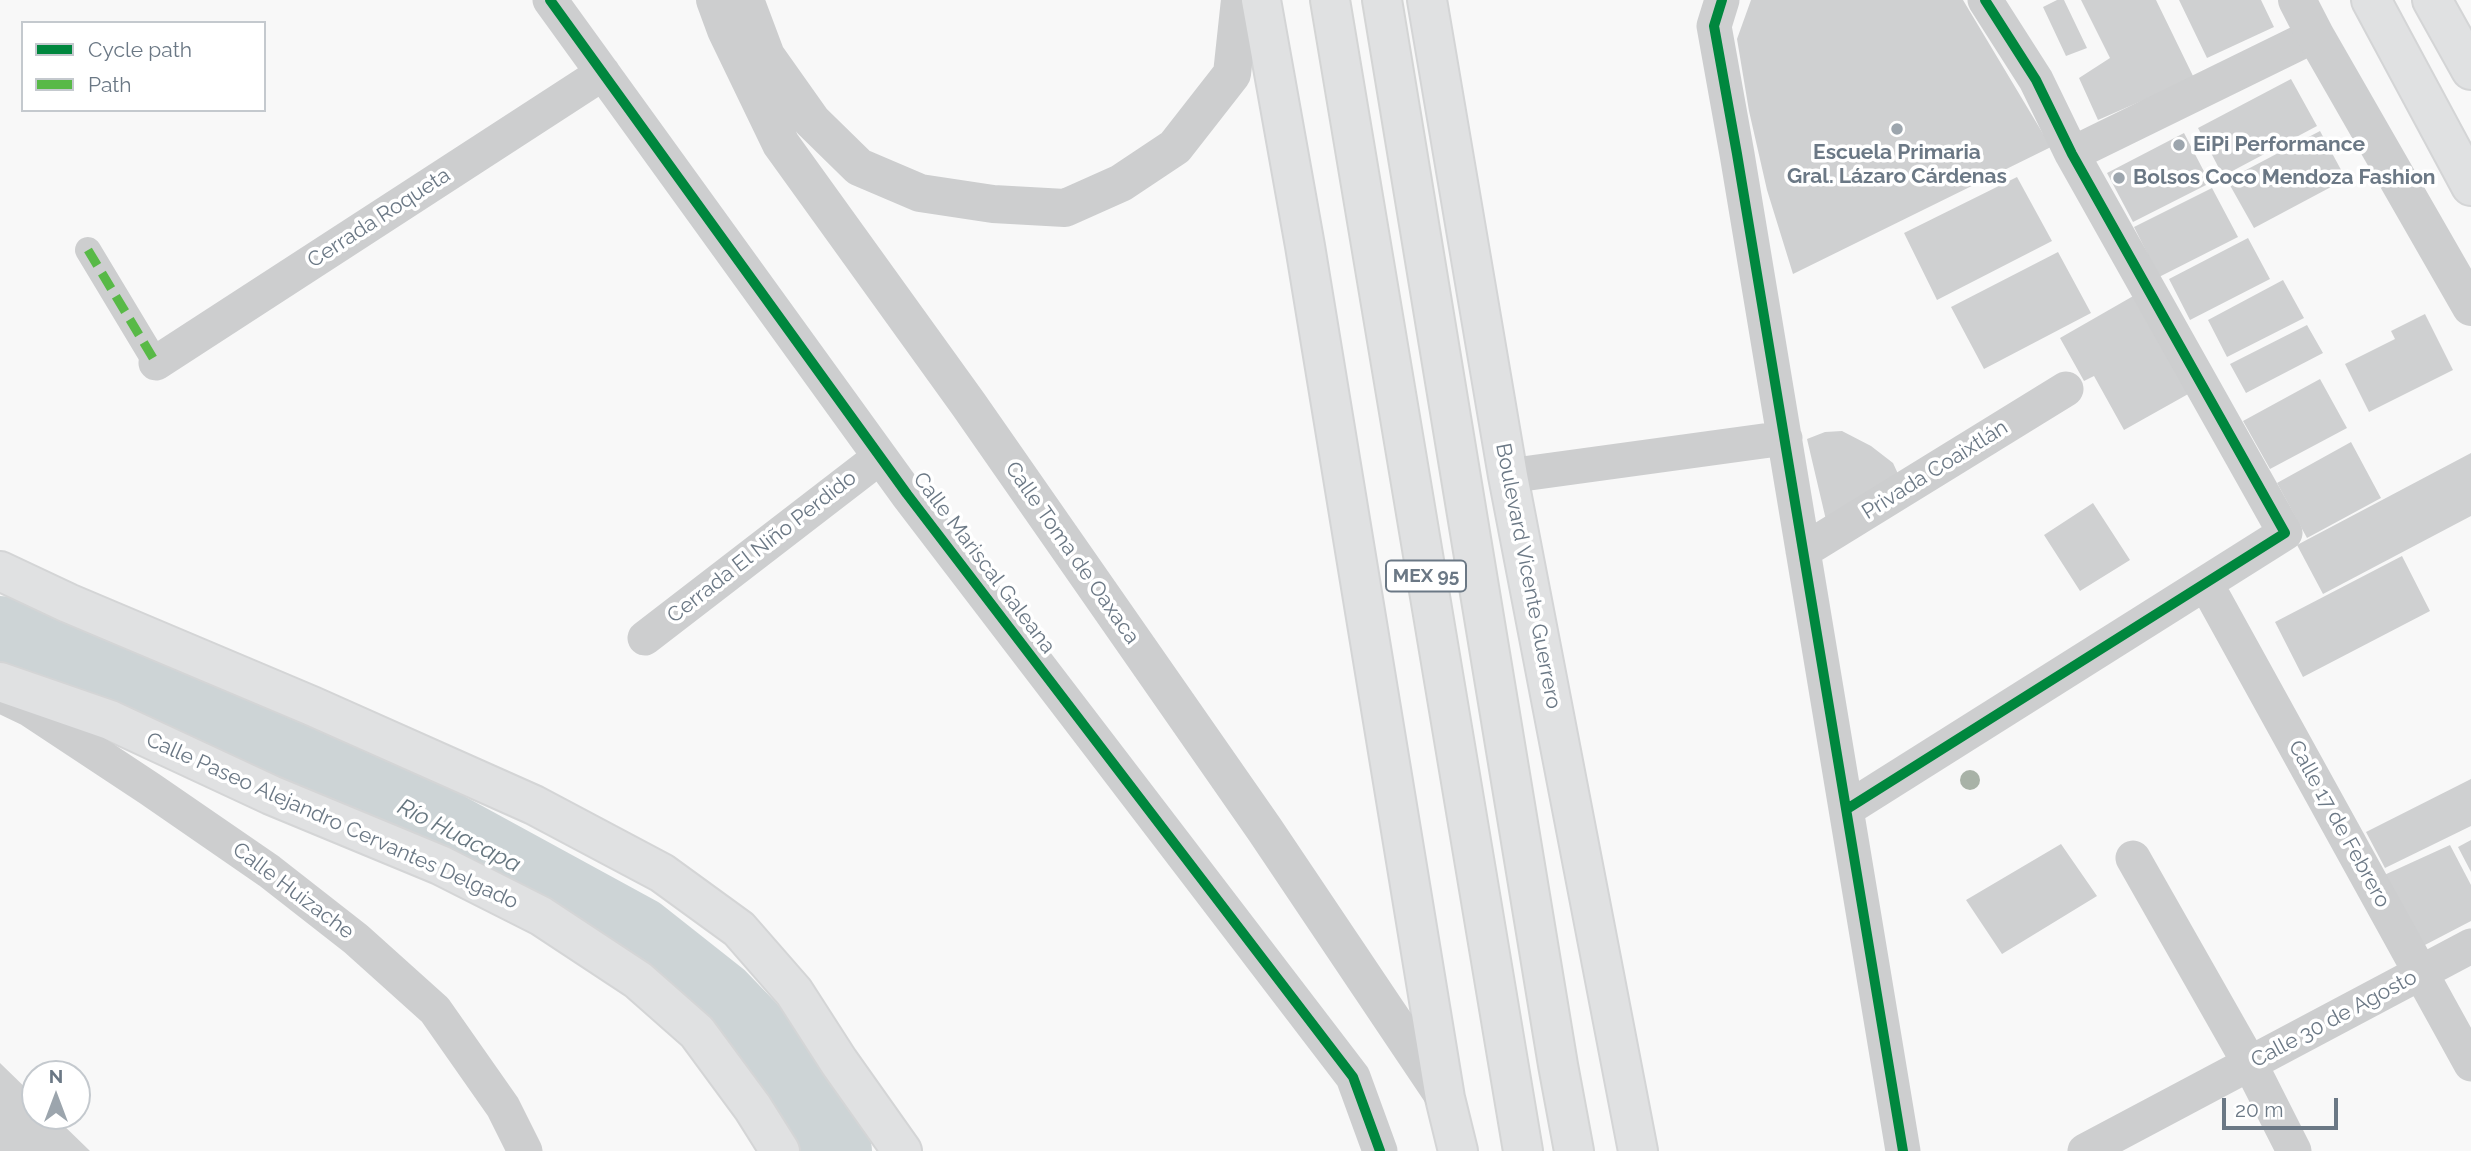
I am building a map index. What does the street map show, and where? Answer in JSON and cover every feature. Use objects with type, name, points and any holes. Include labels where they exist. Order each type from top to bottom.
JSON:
[{"type":"main road","points":[[1261,0],[1305,246],[1445,1098],[1458,1151]]},
{"type":"main road","name":"MEX 95","points":[[1330,0],[1523,1151]]},
{"type":"main road","name":"MEX 95","points":[[1382,0],[1574,1151]]},
{"type":"main road","name":"Boulevard Vicente Guerrero","points":[[1427,0],[1508,477],[1638,1151]]},
{"type":"main road","points":[[2371,0],[2471,186]]},
{"type":"main road","points":[[2432,0],[2471,71]]},
{"type":"main road","points":[[0,571],[522,800],[662,873],[738,929],[794,992],[839,1062],[902,1151]]},
{"type":"main road","name":"Calle Paseo Alejandro Cervantes Delgado","points":[[0,682],[110,720],[271,794],[440,865],[541,916],[638,980],[697,1032],[753,1108],[780,1151]]},
{"type":"street","name":"Calle Mariscal Galeana","points":[[550,0],[880,457],[1353,1077],[1380,1151]]},
{"type":"street","name":"Calle Toma de Oaxaca","points":[[715,0],[726,30],[781,144],[969,405],[1249,807],[1445,1098]]},
{"type":"street","points":[[745,0],[766,56],[812,121],[859,167],[920,193],[993,204],[1065,208],[1121,183],[1175,147],[1232,74],[1240,0]]},
{"type":"street","points":[[1722,0],[1714,26],[1903,1151]]},
{"type":"street","points":[[1847,809],[2284,533],[2072,154],[2036,80],[1985,0]]},
{"type":"street","points":[[2297,0],[2471,307]]},
{"type":"street","points":[[2072,154],[2315,35]]},
{"type":"street","name":"Cerrada Roqueta","points":[[156,363],[603,73]]},
{"type":"street","points":[[88,250],[156,363]]},
{"type":"street","name":"Privada Coaixtlán","points":[[1803,551],[2066,389]]},
{"type":"street","points":[[1508,477],[1785,438]]},
{"type":"street","name":"Cerrada El Niño Perdido","points":[[645,638],[880,457]]},
{"type":"street","name":"Calle 17 de Febrero","points":[[2206,584],[2471,1064]]},
{"type":"street","name":"Calle Huizache","points":[[0,695],[29,709],[150,789],[269,871],[356,939],[435,1010],[503,1107],[525,1151]]},
{"type":"street","points":[[2133,858],[2250,1064],[2294,1151]]},
{"type":"street","name":"Calle 30 de Agosto","points":[[2085,1151],[2471,946]]},
{"type":"building","name":"Escuela Primaria Gral. Lázaro Cárdenas","points":[[1751,0],[1963,0],[2051,147],[1793,274],[1767,190],[1749,111],[1737,39]]},
{"type":"building","points":[[2057,0],[2064,0],[2087,48],[2066,56],[2043,7]]},
{"type":"building","points":[[2081,0],[2156,0],[2194,78],[2098,120],[2079,78],[2110,58]]},
{"type":"building","points":[[2179,0],[2261,0],[2274,27],[2207,58]]},
{"type":"building","points":[[2291,79],[2317,126],[2223,176],[2198,128]]},
{"type":"building","points":[[2320,131],[2346,179],[2254,228],[2227,180]]},
{"type":"building","points":[[2184,133],[2210,183],[2133,222],[2107,173]]},
{"type":"building","points":[[2017,177],[2052,241],[1937,300],[1904,233]]},
{"type":"building","points":[[2212,188],[2238,237],[2159,277],[2134,227]]},
{"type":"building","points":[[2248,238],[2270,279],[2190,320],[2169,279]]},
{"type":"building","points":[[2058,252],[2091,313],[1984,369],[1951,307]]},
{"type":"building","points":[[2283,280],[2304,318],[2227,357],[2208,320]]},
{"type":"building","points":[[2135,295],[2190,393],[2124,430],[2094,376],[2084,381],[2060,338]]},
{"type":"building","points":[[2425,314],[2453,370],[2369,412],[2345,364],[2395,339],[2391,331]]},
{"type":"building","points":[[2307,325],[2323,353],[2246,393],[2230,364]]},
{"type":"building","points":[[2320,379],[2347,428],[2270,469],[2243,421]]},
{"type":"building","points":[[1842,431],[1871,446],[1893,463],[1899,476],[1826,520],[1807,439],[1825,432]]},
{"type":"building","points":[[2351,442],[2381,498],[2307,538],[2277,483]]},
{"type":"building","points":[[2471,453],[2471,516],[2323,594],[2297,545]]},
{"type":"building","points":[[2093,503],[2130,560],[2080,591],[2044,535]]},
{"type":"building","points":[[2402,556],[2430,611],[2303,677],[2275,622]]},
{"type":"building","points":[[2471,779],[2471,826],[2385,868],[2366,832]]},
{"type":"building","points":[[2471,840],[2471,872],[2458,847]]},
{"type":"building","points":[[2061,844],[2097,896],[2002,954],[1966,900]]},
{"type":"building","points":[[2450,845],[2471,885],[2471,921],[2423,946],[2382,876]]},
{"type":"building","points":[[0,1063],[21,1083],[21,1130],[68,1130],[90,1151],[0,1151]]},
{"type":"waterway","name":"Río Huacapa","points":[[0,631],[63,656],[444,825],[640,932],[721,996],[776,1053],[837,1151]]},
{"type":"marked path","points":[[88,250],[156,363]]},
{"type":"cycle path","points":[[550,0],[907,494],[1353,1077],[1380,1151]]},
{"type":"cycle path","points":[[1722,0],[1714,26],[1903,1151]]},
{"type":"cycle path","points":[[1847,809],[2285,533],[2072,154],[2036,80],[1985,0]]},
{"type":"place","name":"Escuela Primaria Gral. Lázaro Cárdenas","points":[[1897,129]]},
{"type":"place","name":"EiPi Performance","points":[[2179,145]]},
{"type":"place","name":"Bolsos Coco Mendoza Fashion","points":[[2119,178]]}]
